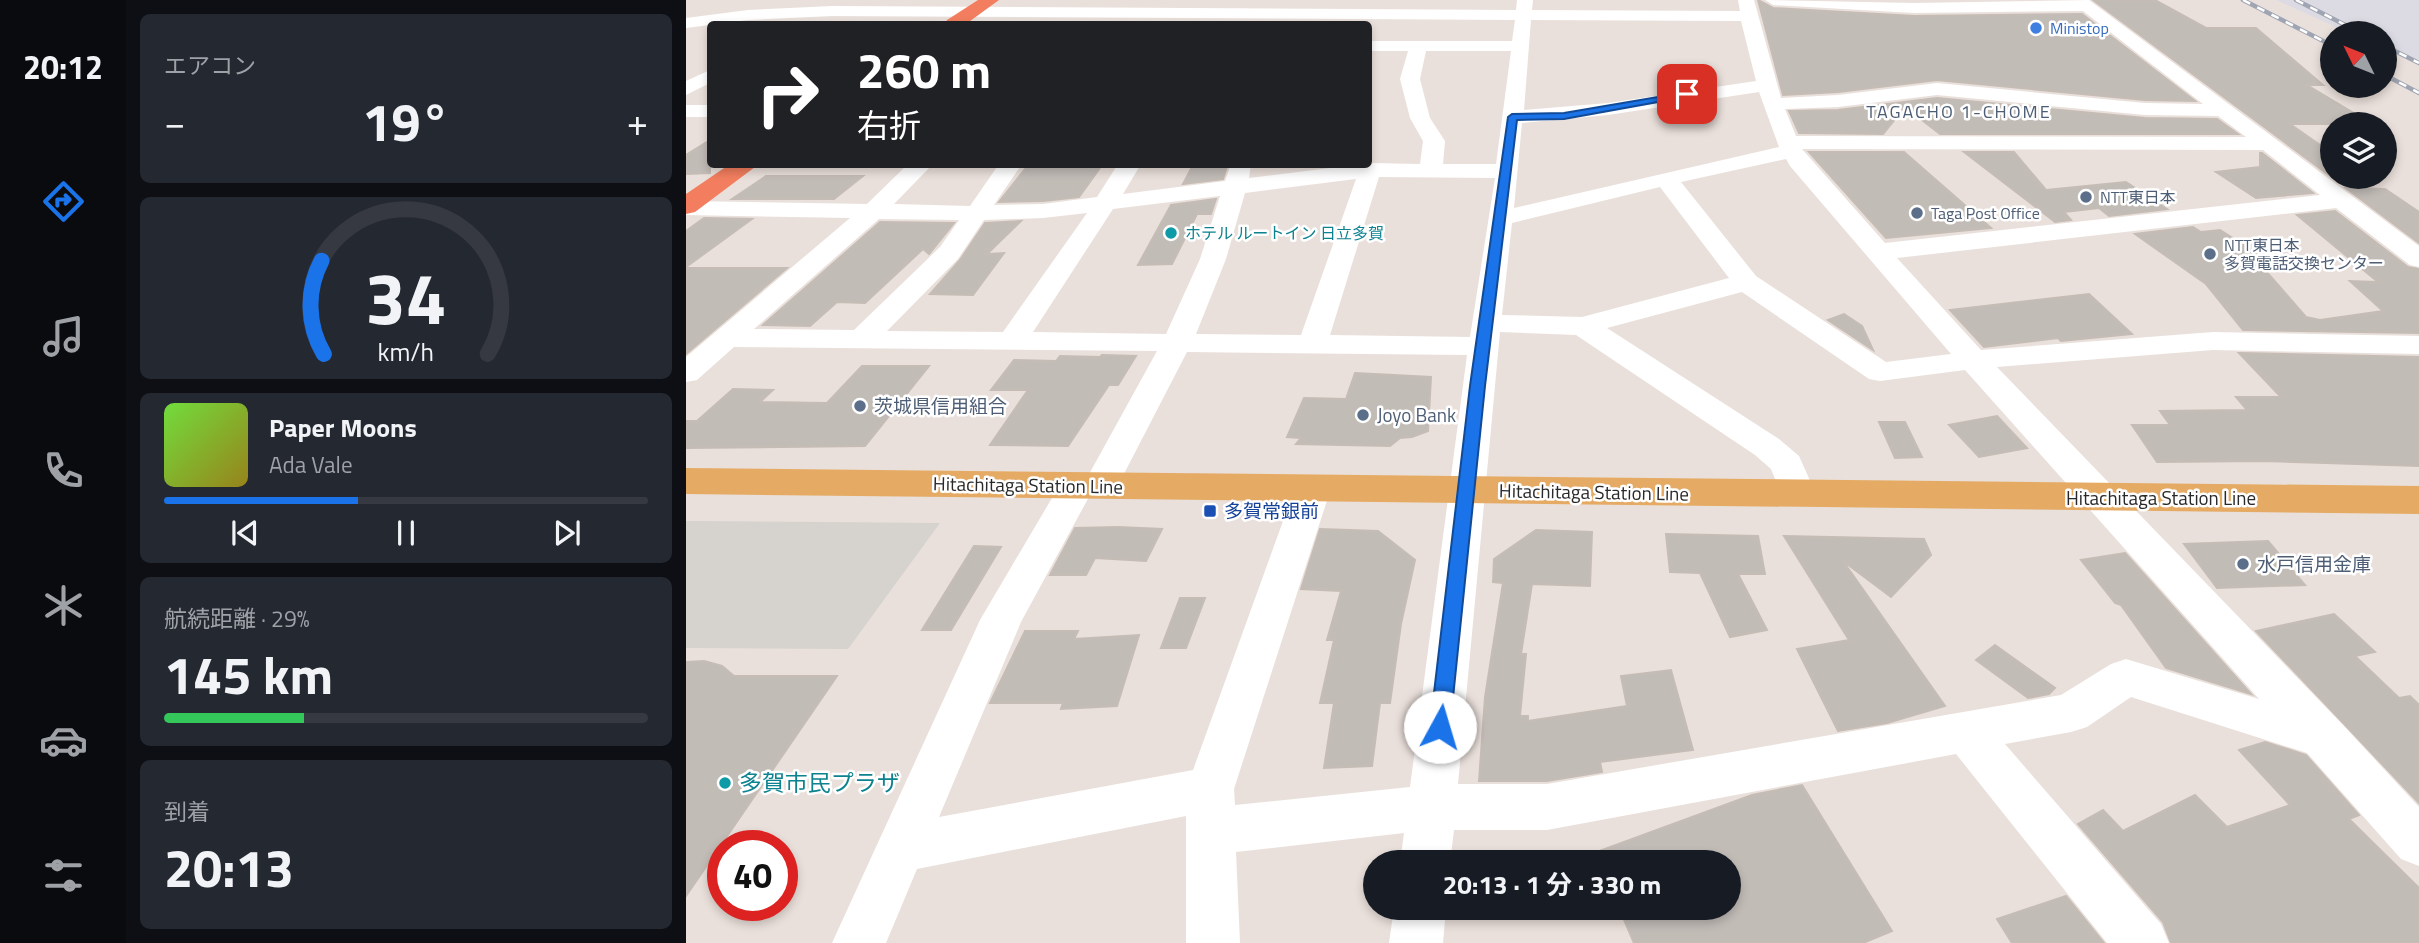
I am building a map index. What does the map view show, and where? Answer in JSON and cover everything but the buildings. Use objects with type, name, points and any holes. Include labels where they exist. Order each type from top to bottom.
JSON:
[{"type":"highway","points":[[959,21],[990,0]]},
{"type":"highway","points":[[686,207],[741,168]]},
{"type":"main road","name":"Hitachitaga Station Line","points":[[686,481],[2419,500]]},
{"type":"street","points":[[725,0],[748,15]]},
{"type":"street","points":[[1087,21],[1112,0]]},
{"type":"street","points":[[1209,19],[1226,0]]},
{"type":"street","points":[[1773,0],[1914,8],[2083,3],[2419,260]]},
{"type":"street","points":[[812,21],[839,5]]},
{"type":"street","points":[[686,23],[839,5],[973,12],[1098,12],[1209,19],[1524,7],[1747,8],[1771,94],[1790,147],[1814,180],[1973,360],[2328,740],[2419,842]]},
{"type":"street","points":[[1427,850],[1484,334],[1507,171],[1524,7]]},
{"type":"street","points":[[1372,46],[1520,46]]},
{"type":"street","points":[[1418,47],[1410,79],[1420,118],[1434,141],[1431,169]]},
{"type":"street","points":[[686,89],[707,78]]},
{"type":"street","points":[[1512,117],[1564,116],[1687,94],[1771,94],[1838,102],[1937,89],[2145,109],[2222,110]]},
{"type":"street","points":[[1937,89],[1979,143]]},
{"type":"street","points":[[686,111],[707,111]]},
{"type":"street","points":[[1500,219],[1790,147],[1979,143],[2267,144]]},
{"type":"street","points":[[686,373],[874,210],[918,168]]},
{"type":"street","points":[[863,338],[949,253],[1008,168]]},
{"type":"street","points":[[1012,341],[1128,168]]},
{"type":"street","points":[[686,207],[979,213],[1043,211],[1105,204],[1238,175],[1431,169],[1507,171]]},
{"type":"street","points":[[1311,346],[1370,170]]},
{"type":"street","points":[[859,943],[1001,620],[1089,486],[1177,342],[1213,259],[1238,175]]},
{"type":"street","points":[[1666,179],[1746,282],[1880,372],[1973,360],[2213,341],[2419,345]]},
{"type":"street","points":[[1878,252],[2340,200]]},
{"type":"street","points":[[725,338],[1177,342],[1311,346],[1583,326],[1746,282]]},
{"type":"street","points":[[1583,326],[1767,447],[1787,464],[1798,494]]},
{"type":"street","points":[[1213,943],[1211,810],[1312,488]]},
{"type":"street","points":[[901,848],[1211,810],[1547,807],[2071,713],[2126,677],[2328,740]]},
{"type":"street","points":[[1966,732],[2142,943]]},
{"type":"street","points":[[1416,943],[1419,920]]},
{"type":"shaded area","points":[[2276,0],[2419,0],[2419,59],[2398,55],[2398,21],[2322,21]]},
{"type":"shaded area","points":[[686,521],[940,523],[848,649],[686,648]]},
{"type":"railway","points":[[2243,0],[2320,39]]},
{"type":"railway","points":[[2296,0],[2337,21]]},
{"type":"railway","points":[[2398,52],[2419,63]]},
{"type":"railway","points":[[2398,82],[2419,93]]},
{"type":"place","name":"Ministop","points":[[2036,28]]},
{"type":"place","name":"NTT東日本","points":[[2086,197]]},
{"type":"place","name":"Taga Post Office","points":[[1917,213]]},
{"type":"place","name":"ホテル ルートイン 日立多賀","points":[[1171,233]]},
{"type":"place","name":"NTT東日本 多賀電話交換センター","points":[[2210,254]]},
{"type":"place","name":"茨城県信用組合","points":[[860,406]]},
{"type":"place","name":"Joyo Bank","points":[[1363,415]]},
{"type":"place","name":"多賀常銀前","points":[[1210,511]]},
{"type":"place","name":"水戸信用金庫","points":[[2243,564]]},
{"type":"place","name":"多賀市民プラザ","points":[[725,783]]},
{"type":"district","name":"TAGACHO 1-CHOME","points":[[1959,112]]},
{"type":"route","points":[[1440,727],[1485,323],[1512,117],[1564,116],[1687,94]]}]
